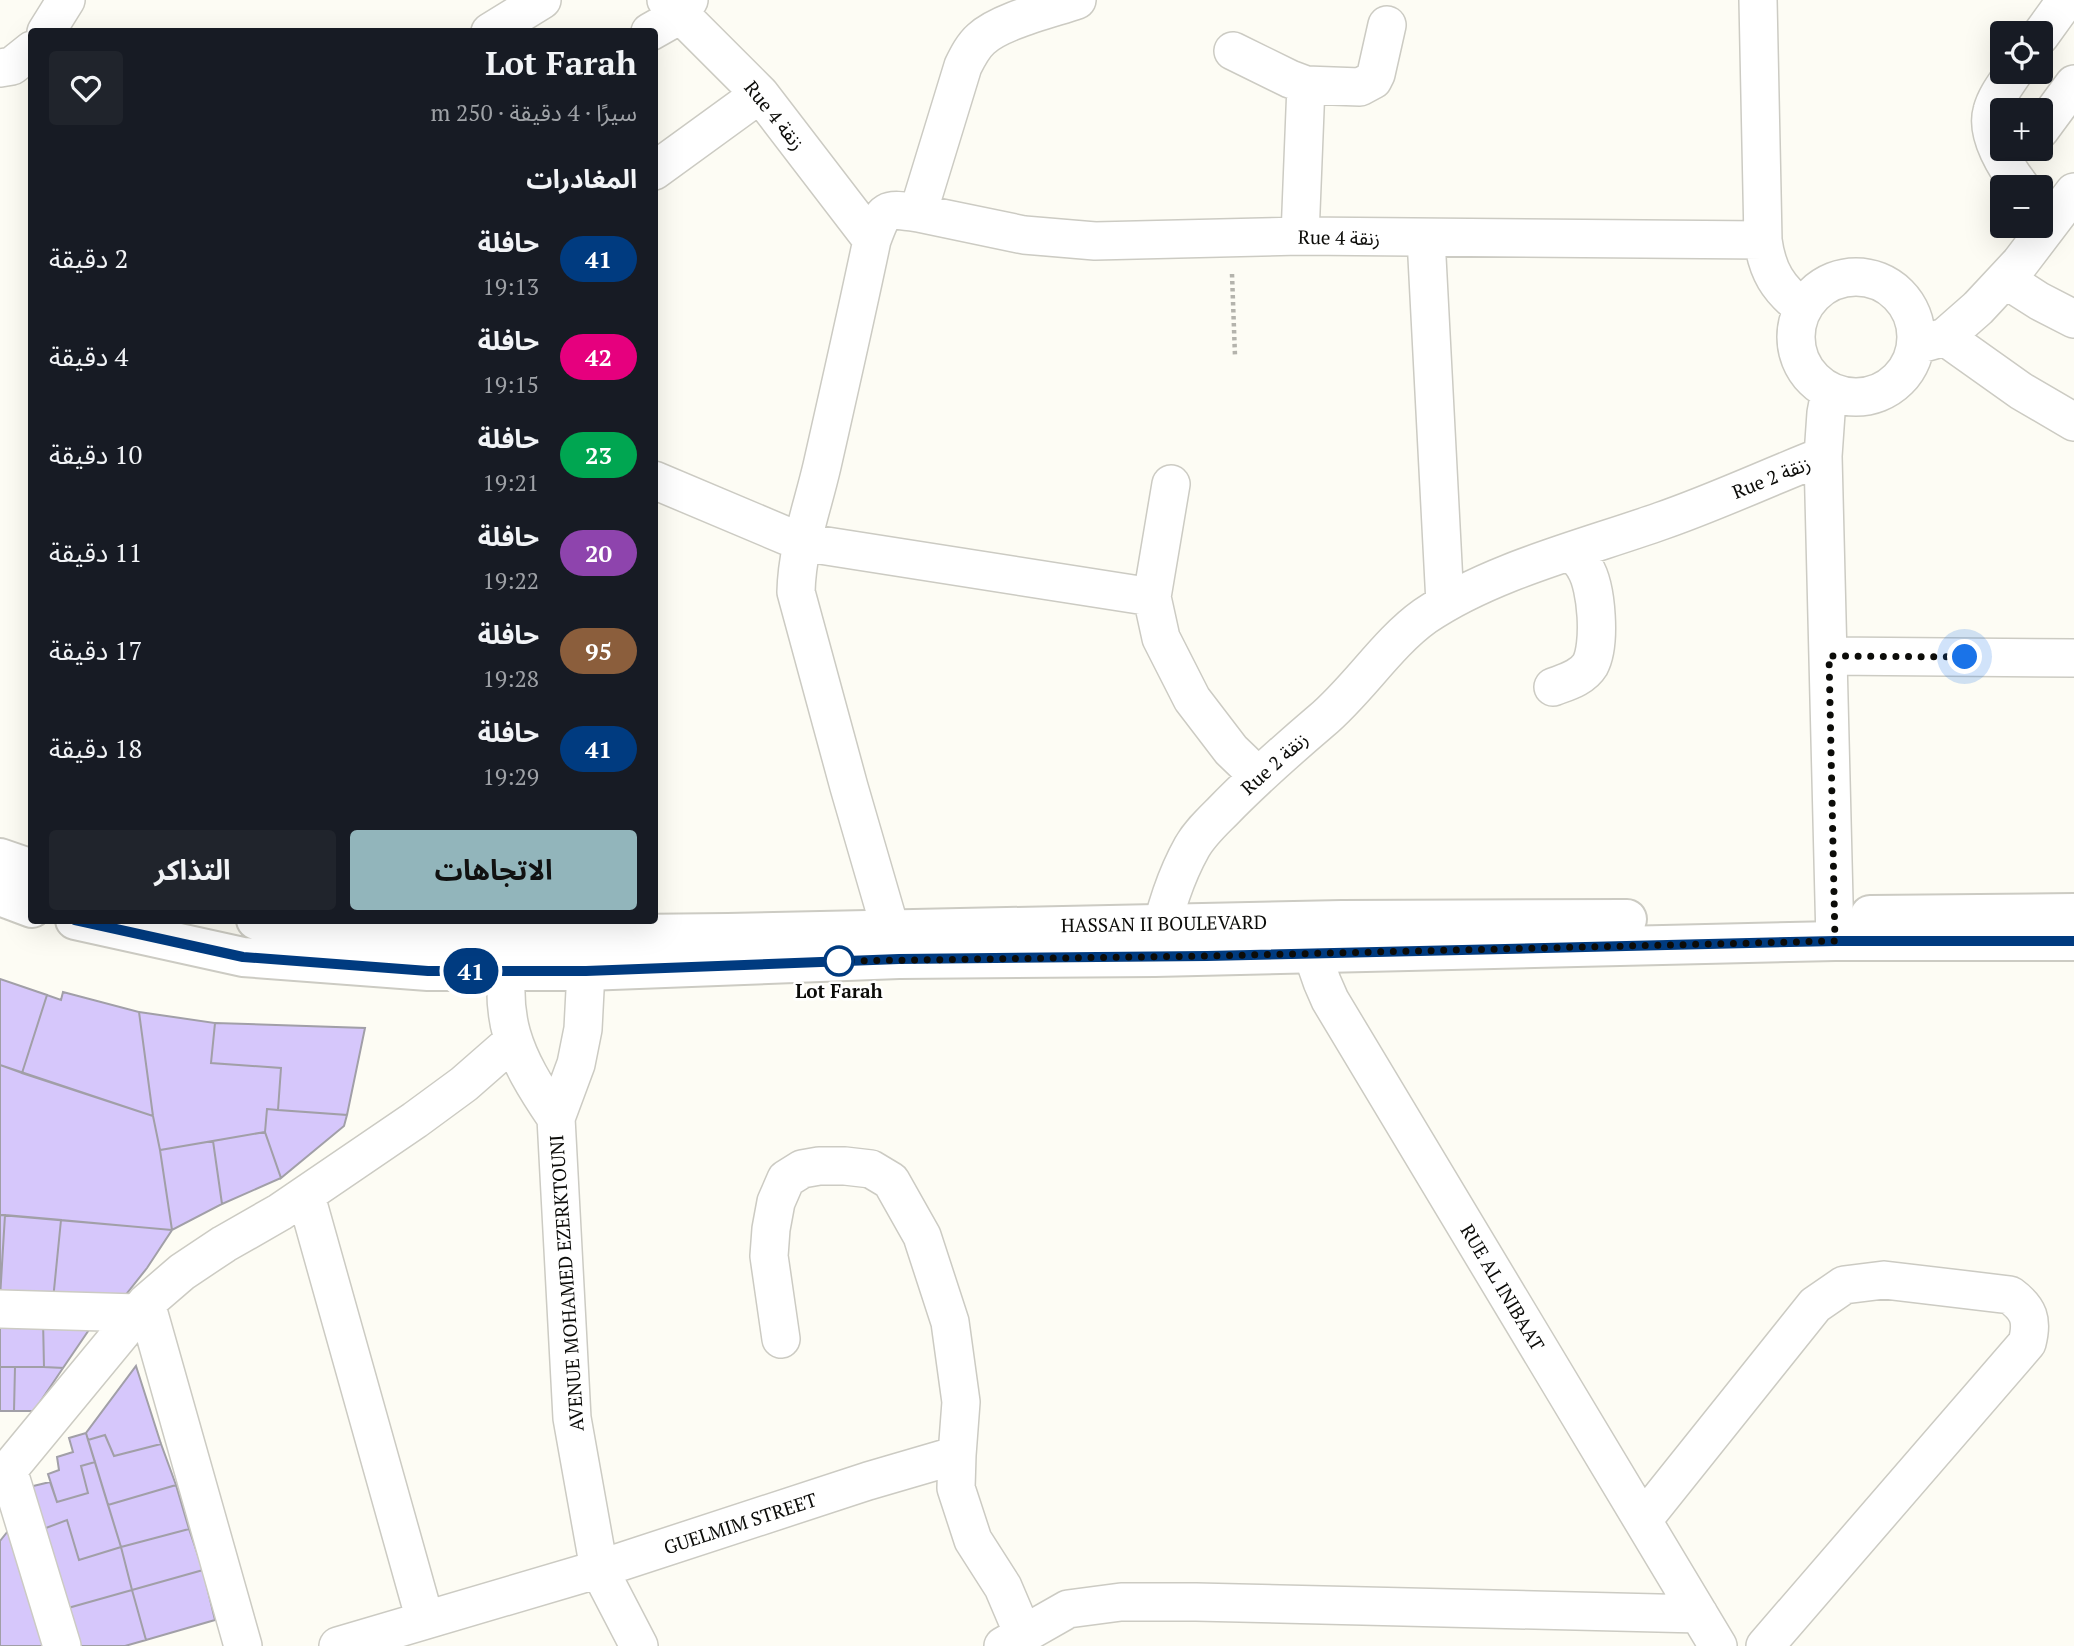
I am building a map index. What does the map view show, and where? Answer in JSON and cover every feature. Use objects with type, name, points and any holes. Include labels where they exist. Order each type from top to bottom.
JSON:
[{"type":"main road","points":[[0,858],[28,868]]},
{"type":"main road","points":[[0,896],[28,906]]},
{"type":"main road","name":"HASSAN II BOULEVARD","points":[[1835,928],[2074,912]]},
{"type":"main road","name":"HASSAN II BOULEVARD","points":[[277,924],[425,936],[508,953],[1309,937],[1669,919],[2074,941]]},
{"type":"main road","name":"HASSAN II BOULEVARD","points":[[93,924],[243,957],[428,971],[508,953]]},
{"type":"street","points":[[48,28],[66,0]]},
{"type":"street","points":[[496,28],[542,0]]},
{"type":"street","points":[[918,213],[970,51],[991,32],[1077,0]]},
{"type":"street","points":[[1758,0],[1763,240],[1766,260],[1774,279],[1787,296],[1803,308]]},
{"type":"street","points":[[2051,21],[2066,0]]},
{"type":"street","name":"Rue 4 زنقة","points":[[671,12],[760,93],[872,240]]},
{"type":"street","points":[[1233,51],[1306,85],[1360,87],[1373,80],[1387,26]]},
{"type":"street","points":[[0,68],[12,66],[28,53]]},
{"type":"street","points":[[2005,84],[1992,111],[1991,126],[2005,166],[2022,172]]},
{"type":"street","points":[[2053,112],[2074,84]]},
{"type":"street","points":[[1300,236],[1306,85]]},
{"type":"street","points":[[658,168],[760,93]]},
{"type":"street","points":[[2053,211],[2074,192]]},
{"type":"street","name":"Rue 4 زنقة","points":[[872,240],[880,217],[892,209],[1024,235],[1095,242],[1300,236],[1763,240]]},
{"type":"street","points":[[1426,238],[1445,604]]},
{"type":"street","points":[[2032,238],[2006,280],[1978,308],[1931,341],[1895,385],[1875,396],[1852,398],[1830,393],[1810,377],[1798,356],[1796,331],[1803,308],[1818,289],[1840,279],[1864,276],[1886,284],[1904,299],[1915,321],[1931,341],[2074,422]]},
{"type":"street","points":[[872,240],[834,413],[801,542],[796,569],[796,592],[895,944]]},
{"type":"street","points":[[2006,280],[2074,319]]},
{"type":"street","points":[[1830,393],[1824,456],[1835,928]]},
{"type":"street","name":"Rue 2 زنقة","points":[[1158,940],[1193,845],[1207,827],[1258,776],[1364,680],[1403,634],[1445,604],[1501,578],[1664,520],[1824,456]]},
{"type":"street","points":[[658,482],[801,542],[1152,597]]},
{"type":"street","points":[[1171,484],[1152,597],[1161,638],[1192,699],[1231,750],[1258,776]]},
{"type":"street","points":[[1553,687],[1580,676],[1589,666],[1595,652],[1595,605],[1590,581],[1585,568],[1571,551]]},
{"type":"street","points":[[1829,656],[2074,658]]},
{"type":"street","name":"RUE AL INIBAAT","points":[[1309,937],[1319,977],[1330,1000],[1718,1646]]},
{"type":"street","name":"AVENUE MOHAMED EZERKTOUNI","points":[[508,953],[506,1009],[512,1042],[529,1078],[556,1118]]},
{"type":"street","name":"AVENUE MOHAMED EZERKTOUNI","points":[[584,953],[583,1029],[576,1063],[556,1118],[572,1418],[599,1569],[639,1646]]},
{"type":"street","points":[[62,1646],[4,1474],[142,1308],[182,1272],[306,1196],[464,1084],[512,1042]]},
{"type":"street","points":[[781,1339],[769,1256],[776,1202],[786,1179],[802,1169],[845,1166],[871,1169],[891,1181],[922,1236],[950,1322],[961,1402],[956,1488],[973,1540],[1003,1587],[1013,1640],[1069,1609],[1121,1602],[1699,1614]]},
{"type":"street","points":[[306,1196],[425,1620]]},
{"type":"street","points":[[1643,1520],[1815,1306],[1844,1285],[1884,1280],[2010,1295],[2023,1305],[2031,1326],[2027,1343],[1765,1646]]},
{"type":"street","points":[[0,1309],[142,1308]]},
{"type":"street","points":[[142,1308],[243,1646]]},
{"type":"street","name":"GUELMIM STREET","points":[[338,1646],[599,1569],[867,1481],[957,1455]]},
{"type":"path","points":[[1231,239],[1235,356]]},
{"type":"building","points":[[0,979],[47,995],[22,1073],[0,1065]]},
{"type":"building","points":[[63,992],[139,1012],[153,1116],[22,1073],[47,995],[61,1000]]},
{"type":"building","points":[[139,1012],[215,1023],[211,1063],[281,1068],[278,1110],[267,1109],[265,1132],[160,1150]]},
{"type":"building","points":[[215,1023],[365,1028],[347,1115],[278,1110],[281,1068],[211,1063]]},
{"type":"building","points":[[0,1065],[153,1116],[172,1230],[0,1215]]},
{"type":"building","points":[[267,1109],[347,1115],[344,1126],[281,1178],[265,1132]]},
{"type":"building","points":[[265,1132],[281,1178],[222,1204],[213,1141]]},
{"type":"building","points":[[213,1141],[222,1204],[172,1230],[160,1150]]},
{"type":"building","points":[[0,1215],[5,1215],[0,1296]]},
{"type":"building","points":[[5,1215],[61,1220],[53,1300],[0,1298]]},
{"type":"building","points":[[61,1220],[172,1230],[120,1302],[53,1300]]},
{"type":"building","points":[[0,1320],[43,1320],[44,1367],[0,1367]]},
{"type":"building","points":[[43,1320],[95,1321],[63,1368],[44,1367]]},
{"type":"building","points":[[136,1366],[161,1444],[114,1456],[105,1435],[88,1440],[86,1433]]},
{"type":"building","points":[[0,1367],[15,1367],[14,1411],[0,1411]]},
{"type":"building","points":[[15,1367],[63,1368],[34,1411],[14,1411]]},
{"type":"building","points":[[86,1433],[95,1462],[81,1466],[88,1493],[57,1502],[48,1474],[59,1470],[57,1457],[73,1452],[69,1438]]},
{"type":"building","points":[[105,1435],[114,1456],[161,1444],[176,1485],[108,1505],[88,1440]]},
{"type":"building","points":[[95,1462],[121,1547],[79,1560],[67,1520],[38,1531],[29,1487],[50,1482],[57,1502],[88,1493],[81,1466]]},
{"type":"building","points":[[176,1485],[189,1529],[121,1547],[108,1505]]},
{"type":"building","points":[[67,1520],[79,1560],[121,1547],[132,1590],[61,1610],[38,1531]]},
{"type":"building","points":[[12,1526],[46,1646],[0,1646],[0,1541]]},
{"type":"building","points":[[189,1529],[203,1570],[132,1590],[121,1547]]},
{"type":"building","points":[[203,1570],[215,1620],[146,1640],[132,1590]]},
{"type":"building","points":[[132,1590],[146,1640],[125,1646],[75,1646],[61,1610]]},
{"type":"bus line","name":"41","points":[[89,924],[243,957],[428,971],[586,971],[899,959],[1311,954],[1835,941],[2074,941]]},
{"type":"place","name":"Lot Farah","points":[[839,961]]},
{"type":"route","points":[[839,961],[1311,954],[1835,941],[1829,656],[1965,657]]}]
